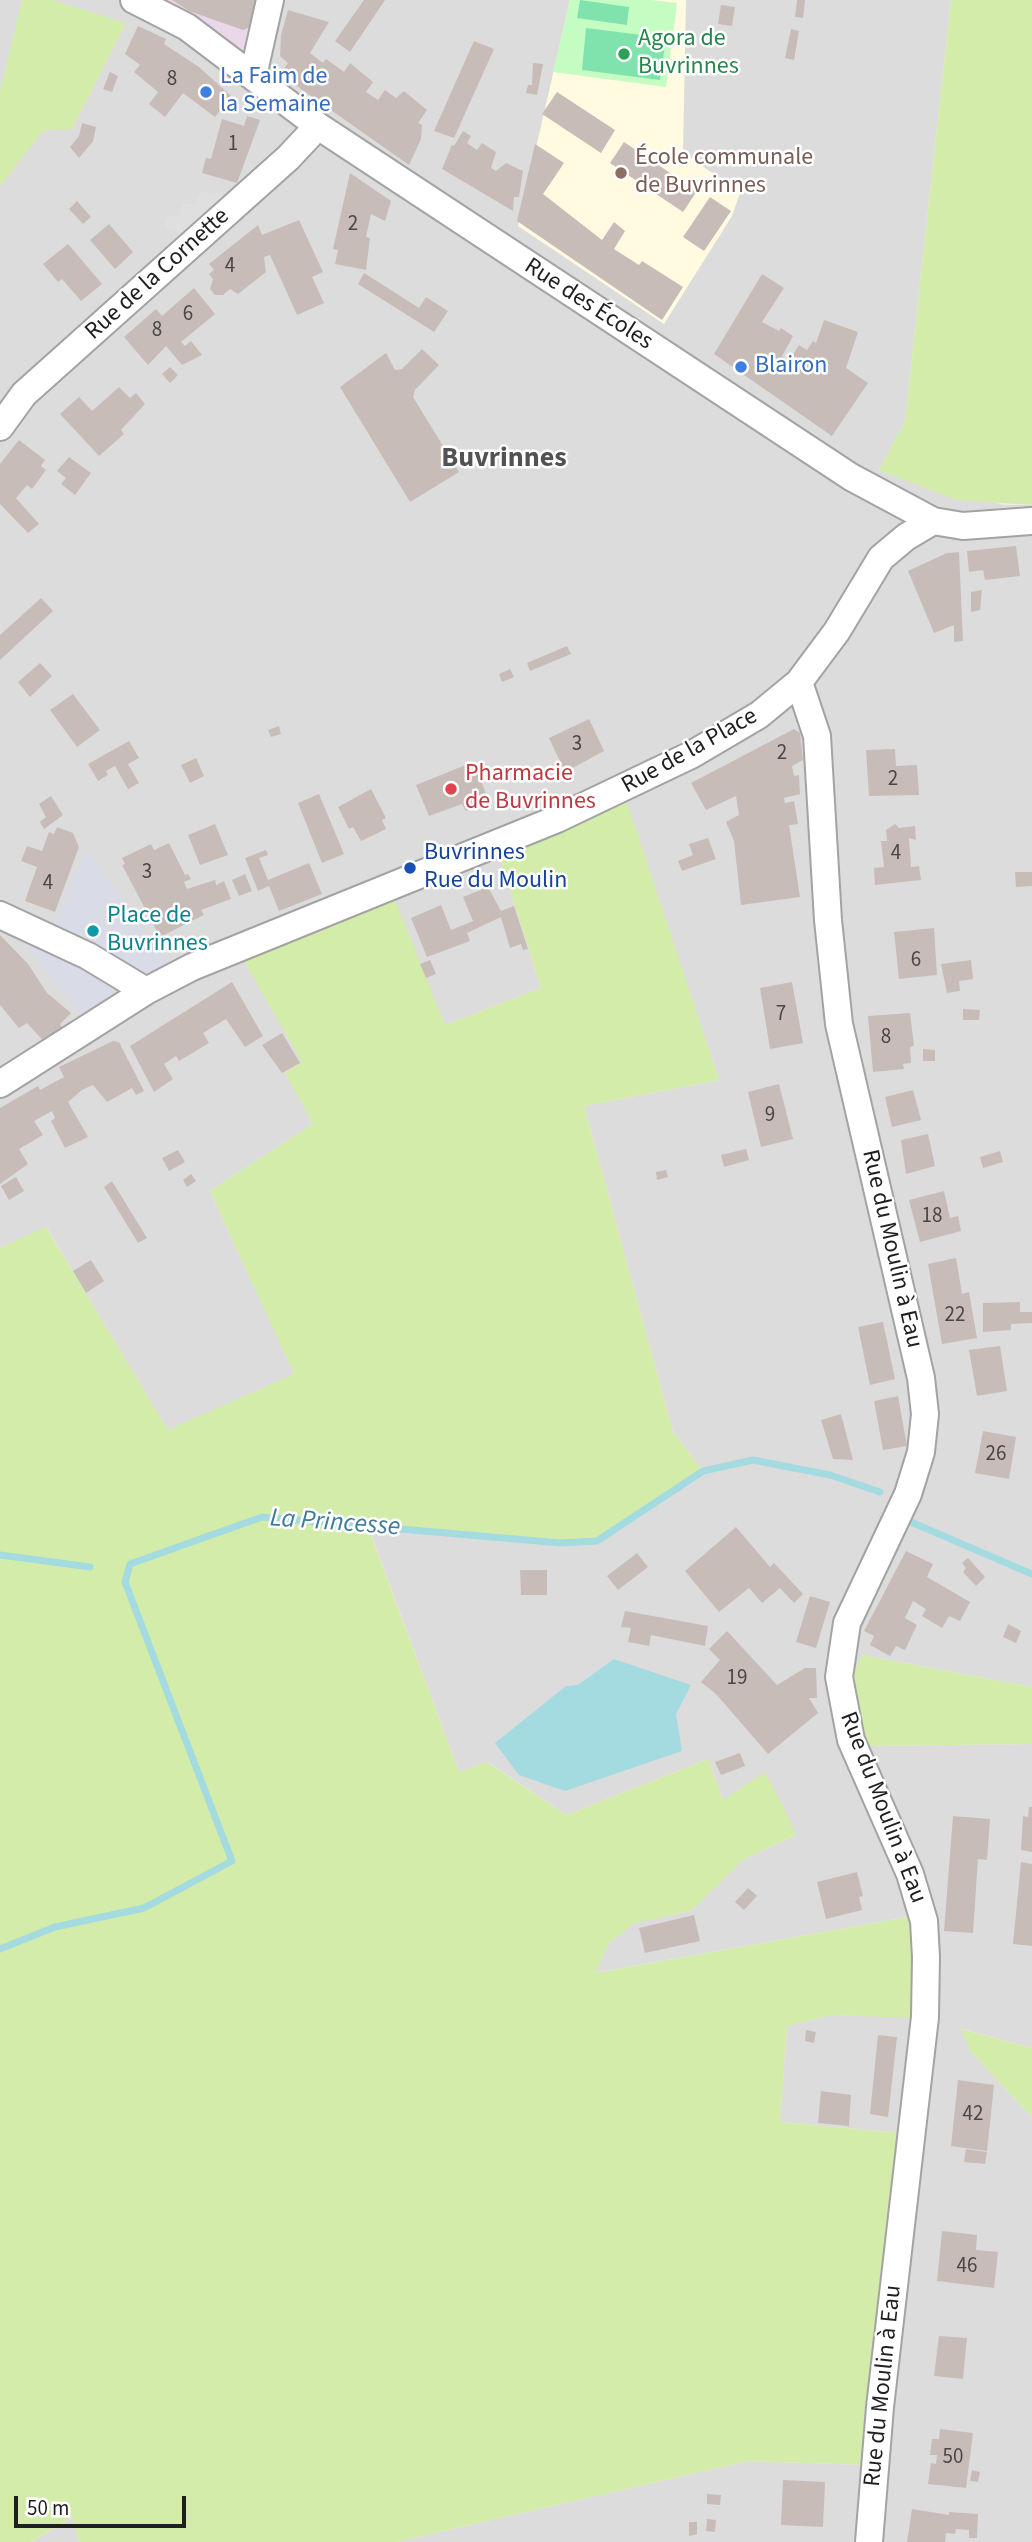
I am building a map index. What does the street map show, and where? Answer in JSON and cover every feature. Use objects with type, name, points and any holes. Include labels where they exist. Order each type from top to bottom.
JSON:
[{"type":"street","name":"Rue des Écoles","points":[[134,0],[187,27],[318,126],[851,477],[933,521]]},
{"type":"street","points":[[253,76],[270,0]]},
{"type":"street","name":"Rue de la Cornette","points":[[0,427],[24,394],[288,158],[318,126]]},
{"type":"street","points":[[933,521],[974,526],[1032,521]]},
{"type":"street","name":"Rue de la Place","points":[[0,1084],[146,991],[192,967],[618,792],[759,715],[799,682],[837,631],[881,558],[906,537],[933,521]]},
{"type":"street","name":"Rue du Moulin à Eau","points":[[799,682],[817,736],[828,920],[839,1024],[921,1378],[925,1414],[921,1452],[908,1494],[847,1623],[839,1677],[851,1740],[910,1874],[923,1921],[926,1957],[926,2009],[880,2407],[869,2542]]},
{"type":"street","points":[[0,915],[88,956],[146,991]]},
{"type":"shaded area","points":[[0,0],[951,0],[905,421],[879,470],[1004,505],[1032,505],[1032,1687],[862,1655],[865,1746],[1032,1744],[1032,2048],[962,2029],[971,2052],[1032,2117],[1032,2542],[396,2542],[748,2461],[865,2465],[901,2133],[780,2122],[787,2026],[831,2015],[912,2017],[908,1917],[594,1973],[609,1943],[635,1922],[691,1911],[744,1859],[796,1835],[723,1800],[708,1759],[566,1815],[488,1762],[459,1772],[368,1526],[561,1543],[597,1541],[703,1471],[673,1432],[584,1106],[719,1080],[663,915],[499,855],[541,988],[445,1025],[302,1063],[286,1073],[313,1124],[210,1191],[295,1374],[168,1431],[47,1228],[0,1248]]},
{"type":"shaded area","points":[[161,0],[265,0],[249,62]]},
{"type":"shaded area","name":"École communale de Buvrinnes","points":[[570,0],[686,0],[683,152],[740,193],[732,216],[664,324],[518,226]]},
{"type":"shaded area","points":[[200,191],[238,197],[195,237],[164,229],[167,217],[179,216],[183,204],[195,204]]},
{"type":"shaded area","name":"Place de Buvrinnes","points":[[86,851],[170,965],[83,1016],[26,946],[59,916]]},
{"type":"shaded area","points":[[74,2517],[79,2542],[31,2542]]},
{"type":"green space","points":[[22,0],[52,0],[126,23],[72,129],[44,130],[0,186],[0,91]]},
{"type":"green space","points":[[570,0],[651,0],[677,3],[666,87],[553,72]]},
{"type":"green space","points":[[580,0],[629,7],[627,25],[577,18]]},
{"type":"green space","points":[[951,0],[1032,0],[1032,505],[957,500],[879,470],[905,421]]},
{"type":"green space","name":"Agora de Buvrinnes","points":[[586,28],[666,38],[660,80],[582,70]]},
{"type":"green space","points":[[626,799],[719,1080],[584,1106],[673,1432],[703,1471],[597,1541],[561,1543],[368,1527],[459,1772],[487,1762],[566,1815],[708,1759],[723,1800],[765,1772],[787,1814],[796,1835],[744,1859],[691,1911],[635,1923],[609,1943],[595,1973],[908,1917],[915,1959],[912,2018],[831,2015],[787,2026],[780,2122],[901,2133],[866,2465],[748,2461],[396,2542],[79,2542],[73,2517],[31,2542],[0,2542],[0,1248],[46,1227],[168,1430],[294,1374],[210,1191],[313,1124],[285,1073],[302,1062],[241,956],[393,895],[445,1025],[541,988],[499,855]]},
{"type":"green space","points":[[862,1655],[1032,1687],[1032,1744],[865,1746],[852,1692],[853,1676]]},
{"type":"green space","points":[[961,2029],[1032,2048],[1032,2117],[971,2052]]},
{"type":"water","points":[[614,1659],[691,1685],[676,1714],[682,1751],[565,1791],[519,1775],[495,1743],[566,1686],[578,1685]]},
{"type":"building","points":[[172,0],[259,0],[250,27],[243,30],[189,11]]},
{"type":"building","points":[[364,0],[385,0],[350,52],[335,41]]},
{"type":"building","points":[[797,0],[805,0],[803,18],[795,17]]},
{"type":"building","points":[[721,5],[735,7],[732,26],[718,24]]},
{"type":"building","points":[[288,10],[329,22],[310,53],[323,63],[326,59],[344,72],[350,63],[373,82],[366,92],[378,100],[385,90],[396,98],[404,91],[427,110],[418,123],[422,125],[421,139],[409,165],[284,77],[282,71],[288,63],[280,56],[281,35]]},
{"type":"building","points":[[138,26],[166,39],[164,44],[199,67],[231,96],[215,117],[183,93],[165,117],[149,104],[158,92],[134,72],[140,65],[125,54]]},
{"type":"building","points":[[791,29],[799,31],[794,60],[785,58]]},
{"type":"building","points":[[474,41],[494,49],[454,138],[434,131]]},
{"type":"building","points":[[533,63],[543,64],[537,95],[526,93],[528,85],[532,85]]},
{"type":"building","points":[[110,72],[118,76],[112,92],[103,89]]},
{"type":"building","points":[[557,92],[615,130],[601,153],[542,114]]},
{"type":"building","points":[[247,116],[260,120],[237,183],[202,173],[206,158],[211,159],[222,119],[244,126]]},
{"type":"building","points":[[82,123],[96,127],[93,141],[79,158],[70,147],[79,136]]},
{"type":"building","points":[[463,131],[471,136],[467,143],[477,150],[482,143],[496,152],[491,168],[496,171],[506,163],[523,171],[519,197],[514,197],[513,211],[442,169],[452,145],[454,146]]},
{"type":"building","points":[[624,142],[697,191],[683,212],[610,163]]},
{"type":"building","points":[[535,144],[564,163],[543,194],[602,240],[614,222],[625,231],[614,249],[639,265],[642,261],[683,287],[662,320],[517,221]]},
{"type":"building","points":[[350,173],[391,201],[385,221],[371,214],[366,237],[370,238],[366,270],[335,264],[338,250],[333,249]]},
{"type":"building","points":[[710,197],[731,211],[704,251],[683,237]]},
{"type":"building","points":[[77,201],[91,217],[83,224],[69,209]]},
{"type":"building","points":[[299,220],[323,272],[312,277],[324,303],[297,315],[270,255],[264,257],[266,272],[238,294],[230,289],[223,295],[215,295],[210,289],[213,279],[209,274],[214,270],[209,264],[258,225],[262,235]]},
{"type":"building","points":[[109,224],[133,252],[115,269],[90,240]]},
{"type":"building","points":[[68,244],[102,284],[81,301],[62,279],[58,282],[43,264]]},
{"type":"building","points":[[364,273],[419,308],[426,297],[448,311],[434,332],[358,284]]},
{"type":"building","points":[[762,274],[784,288],[762,322],[779,331],[781,328],[793,336],[782,356],[789,361],[799,345],[807,350],[813,341],[816,343],[824,320],[858,332],[846,368],[868,383],[832,436],[714,354]]},
{"type":"building","points":[[194,288],[215,314],[181,342],[185,346],[191,341],[202,355],[182,365],[166,346],[148,365],[124,337],[156,309],[162,316]]},
{"type":"building","points":[[422,349],[439,365],[415,390],[413,397],[459,472],[410,502],[340,387],[386,353],[395,370],[402,369]]},
{"type":"building","points":[[170,367],[178,375],[170,383],[162,374]]},
{"type":"building","points":[[119,387],[130,398],[136,393],[145,404],[121,430],[124,434],[99,456],[60,414],[79,397],[92,411]]},
{"type":"building","points":[[19,440],[45,460],[41,466],[46,470],[32,489],[27,485],[16,498],[39,524],[28,533],[0,504],[0,464]]},
{"type":"building","points":[[69,457],[91,473],[75,495],[61,484],[66,478],[57,471]]},
{"type":"building","points":[[1016,546],[1020,576],[985,580],[983,570],[969,572],[967,551]]},
{"type":"building","points":[[959,552],[963,641],[954,642],[954,625],[934,633],[908,571],[947,553]]},
{"type":"building","points":[[982,590],[980,610],[971,612],[971,592]]},
{"type":"building","points":[[41,598],[53,611],[0,660],[0,635]]},
{"type":"building","points":[[567,646],[571,654],[530,671],[527,663]]},
{"type":"building","points":[[40,663],[52,676],[30,697],[18,682]]},
{"type":"building","points":[[510,669],[514,677],[502,682],[499,674]]},
{"type":"building","points":[[73,694],[100,730],[77,747],[50,710]]},
{"type":"building","points":[[589,719],[604,751],[565,772],[549,738]]},
{"type":"building","points":[[279,726],[281,734],[271,737],[268,730]]},
{"type":"building","points":[[794,729],[800,733],[803,760],[792,766],[794,776],[799,775],[800,794],[784,798],[785,803],[794,801],[798,824],[789,825],[800,897],[741,905],[734,841],[726,822],[739,815],[736,796],[706,810],[691,783]]},
{"type":"building","points":[[129,741],[139,758],[128,764],[139,783],[128,789],[115,766],[106,771],[108,775],[98,781],[88,764]]},
{"type":"building","points":[[895,749],[896,766],[917,765],[919,795],[869,796],[866,750]]},
{"type":"building","points":[[196,758],[204,776],[190,783],[181,765]]},
{"type":"building","points":[[473,762],[489,801],[466,811],[462,804],[429,816],[416,785]]},
{"type":"building","points":[[371,789],[386,818],[382,820],[386,829],[361,841],[353,827],[349,829],[338,807]]},
{"type":"building","points":[[319,794],[344,854],[322,863],[298,803]]},
{"type":"building","points":[[51,796],[63,815],[44,829],[40,822],[46,817],[39,804]]},
{"type":"building","points":[[215,824],[228,855],[200,865],[188,835]]},
{"type":"building","points":[[895,824],[899,828],[915,826],[916,840],[909,838],[911,867],[919,866],[921,880],[875,885],[874,868],[884,867],[881,841],[887,841],[886,830]]},
{"type":"building","points":[[57,827],[73,833],[79,847],[55,912],[25,901],[37,867],[21,861],[27,846],[42,851],[49,832],[54,834]]},
{"type":"building","points":[[708,838],[716,859],[682,871],[678,861],[693,855],[689,844]]},
{"type":"building","points":[[169,843],[185,875],[188,874],[191,879],[184,882],[187,889],[215,880],[216,885],[224,881],[231,899],[201,910],[204,915],[160,937],[122,865],[125,864],[122,858],[151,844],[154,850]]},
{"type":"building","points":[[266,850],[268,855],[259,858],[268,880],[309,863],[322,894],[279,911],[269,886],[258,891],[245,858]]},
{"type":"building","points":[[1015,872],[1032,872],[1032,886],[1016,887]]},
{"type":"building","points":[[245,874],[252,891],[239,896],[232,880]]},
{"type":"building","points":[[488,887],[501,911],[514,906],[528,949],[523,950],[521,944],[510,948],[501,917],[467,933],[470,941],[427,957],[411,918],[441,905],[451,930],[473,921],[463,897]]},
{"type":"building","points":[[934,928],[937,975],[899,979],[894,932]]},
{"type":"building","points":[[0,935],[28,964],[47,993],[71,1013],[60,1024],[65,1033],[48,1046],[27,1023],[19,1028],[0,1005]]},
{"type":"building","points":[[430,960],[436,974],[426,978],[420,964]]},
{"type":"building","points":[[971,960],[973,979],[959,981],[960,991],[947,993],[941,964]]},
{"type":"building","points":[[232,982],[263,1036],[245,1047],[226,1019],[203,1033],[209,1043],[179,1061],[176,1056],[164,1064],[173,1079],[154,1092],[130,1046]]},
{"type":"building","points":[[792,982],[803,1043],[770,1049],[760,988]]},
{"type":"building","points":[[963,1009],[980,1010],[979,1020],[963,1020]]},
{"type":"building","points":[[910,1013],[914,1046],[910,1047],[911,1063],[903,1064],[904,1069],[873,1072],[868,1016]]},
{"type":"building","points":[[282,1033],[300,1063],[282,1073],[262,1045]]},
{"type":"building","points":[[113,1041],[119,1042],[144,1091],[136,1095],[132,1088],[107,1102],[93,1085],[82,1090],[68,1102],[88,1137],[65,1148],[51,1121],[55,1118],[52,1111],[34,1121],[43,1135],[19,1149],[28,1164],[0,1184],[0,1108],[38,1086],[40,1090],[64,1077],[59,1067]]},
{"type":"building","points":[[923,1049],[935,1050],[935,1061],[923,1061]]},
{"type":"building","points":[[779,1084],[793,1139],[761,1147],[748,1092]]},
{"type":"building","points":[[913,1090],[921,1120],[892,1127],[885,1097]]},
{"type":"building","points":[[928,1134],[935,1166],[906,1174],[901,1140]]},
{"type":"building","points":[[746,1149],[749,1160],[724,1167],[721,1155]]},
{"type":"building","points":[[178,1150],[185,1162],[169,1171],[162,1158]]},
{"type":"building","points":[[1000,1151],[1003,1162],[983,1168],[980,1157]]},
{"type":"building","points":[[666,1170],[668,1177],[657,1180],[656,1172]]},
{"type":"building","points":[[191,1174],[196,1181],[187,1187],[183,1180]]},
{"type":"building","points":[[16,1177],[24,1191],[9,1200],[1,1186]]},
{"type":"building","points":[[112,1181],[147,1238],[138,1243],[104,1187]]},
{"type":"building","points":[[944,1191],[950,1218],[958,1216],[961,1231],[920,1242],[909,1200]]},
{"type":"building","points":[[956,1258],[962,1294],[969,1292],[977,1338],[942,1344],[928,1264]]},
{"type":"building","points":[[91,1260],[104,1281],[86,1293],[73,1271]]},
{"type":"building","points":[[1020,1302],[1020,1312],[1032,1312],[1032,1323],[1011,1324],[1011,1330],[983,1332],[983,1303]]},
{"type":"building","points":[[883,1322],[895,1379],[870,1385],[858,1327]]},
{"type":"building","points":[[1000,1346],[1007,1391],[977,1396],[969,1350]]},
{"type":"building","points":[[898,1396],[907,1446],[883,1450],[874,1401]]},
{"type":"building","points":[[841,1414],[853,1460],[833,1459],[821,1420]]},
{"type":"building","points":[[983,1431],[1016,1437],[1009,1479],[975,1473]]},
{"type":"building","points":[[736,1527],[770,1567],[774,1563],[803,1594],[794,1603],[780,1588],[762,1603],[749,1588],[719,1612],[685,1571]]},
{"type":"building","points":[[906,1551],[933,1564],[927,1577],[970,1602],[960,1621],[949,1616],[942,1628],[922,1616],[926,1609],[913,1601],[905,1618],[917,1625],[905,1650],[896,1646],[890,1656],[870,1645],[874,1636],[864,1631]]},
{"type":"building","points":[[637,1553],[648,1567],[618,1590],[607,1576]]},
{"type":"building","points":[[968,1558],[985,1577],[976,1586],[963,1572],[966,1568],[962,1563]]},
{"type":"building","points":[[520,1570],[547,1570],[547,1595],[521,1595]]},
{"type":"building","points":[[810,1596],[830,1602],[816,1648],[796,1642]]},
{"type":"building","points":[[625,1611],[708,1626],[705,1646],[651,1635],[649,1646],[628,1642],[631,1628],[621,1627]]},
{"type":"building","points":[[1008,1624],[1021,1631],[1016,1643],[1003,1637]]},
{"type":"building","points":[[727,1631],[777,1685],[805,1668],[816,1668],[817,1698],[809,1698],[818,1713],[768,1754],[716,1694],[701,1682],[720,1660],[709,1649]]},
{"type":"building","points":[[740,1753],[745,1766],[721,1775],[715,1762]]},
{"type":"building","points":[[1029,1807],[1032,1807],[1032,1852],[1021,1850],[1023,1816],[1028,1817]]},
{"type":"building","points":[[953,1816],[990,1819],[987,1860],[978,1859],[973,1933],[944,1931]]},
{"type":"building","points":[[1021,1862],[1032,1864],[1032,1946],[1013,1944]]},
{"type":"building","points":[[857,1872],[863,1896],[859,1897],[862,1910],[826,1919],[817,1882]]},
{"type":"building","points":[[748,1888],[757,1896],[744,1910],[735,1902]]},
{"type":"building","points":[[694,1915],[700,1941],[645,1953],[639,1928]]},
{"type":"building","points":[[806,2030],[816,2032],[814,2043],[805,2041]]},
{"type":"building","points":[[878,2035],[897,2037],[888,2117],[870,2114]]},
{"type":"building","points":[[958,2080],[994,2085],[987,2151],[951,2146]]},
{"type":"building","points":[[821,2091],[851,2095],[849,2126],[818,2123]]},
{"type":"building","points":[[966,2149],[987,2152],[985,2164],[964,2162]]},
{"type":"building","points":[[942,2231],[977,2235],[976,2250],[998,2252],[994,2288],[937,2281]]},
{"type":"building","points":[[939,2336],[967,2338],[963,2379],[934,2376]]},
{"type":"building","points":[[940,2429],[973,2433],[966,2488],[928,2484],[931,2463],[936,2464],[937,2455],[930,2455],[932,2439],[939,2439]]},
{"type":"building","points":[[972,2470],[980,2472],[978,2482],[970,2481]]},
{"type":"building","points":[[783,2480],[825,2482],[823,2527],[781,2525]]},
{"type":"building","points":[[707,2494],[721,2495],[720,2505],[707,2504]]},
{"type":"building","points":[[912,2509],[949,2515],[949,2512],[978,2514],[977,2538],[969,2538],[969,2530],[956,2529],[955,2534],[946,2533],[945,2542],[907,2542]]},
{"type":"building","points":[[707,2519],[716,2520],[715,2532],[706,2531]]},
{"type":"building","points":[[689,2522],[697,2522],[697,2534],[689,2536]]},
{"type":"waterway","name":"La Princesse","points":[[0,1949],[55,1927],[144,1908],[232,1861],[125,1582],[130,1564],[262,1517],[561,1543],[597,1541],[703,1471],[753,1460],[830,1475],[880,1492]]},
{"type":"waterway","name":"La Princesse","points":[[911,1522],[1032,1574]]},
{"type":"waterway","points":[[0,1555],[90,1567]]},
{"type":"place","name":"Agora de Buvrinnes","points":[[624,54]]},
{"type":"place","name":"La Faim de la Semaine","points":[[206,92]]},
{"type":"place","name":"École communale de Buvrinnes","points":[[621,173]]},
{"type":"place","name":"Blairon","points":[[741,367]]},
{"type":"place","name":"Pharmacie de Buvrinnes","points":[[451,789]]},
{"type":"place","name":"Buvrinnes Rue du Moulin","points":[[410,868]]},
{"type":"place","name":"Place de Buvrinnes","points":[[93,931]]},
{"type":"district","name":"Buvrinnes","points":[[504,460]]}]
